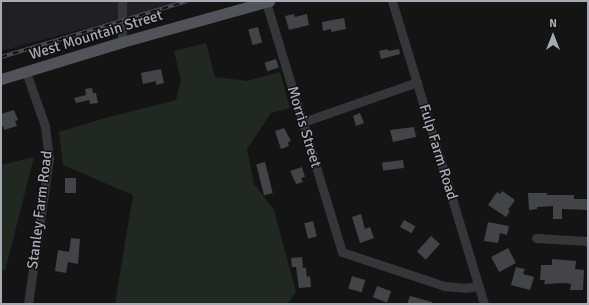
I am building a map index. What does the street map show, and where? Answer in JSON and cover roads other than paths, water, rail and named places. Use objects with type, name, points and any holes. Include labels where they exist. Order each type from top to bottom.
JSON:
[{"type":"main road","name":"West Mountain Street","points":[[1,79],[122,42],[268,1]]},
{"type":"street","points":[[122,1],[122,42]]},
{"type":"street","name":"Morris Street","points":[[268,1],[342,252],[444,286],[465,288],[479,286]]},
{"type":"street","name":"Fulp Farm Road","points":[[392,1],[484,304]]},
{"type":"street","name":"Stanley Farm Road","points":[[26,72],[45,126],[49,158],[28,304]]},
{"type":"street","points":[[303,122],[417,82]]},
{"type":"street","points":[[536,238],[588,241]]},
{"type":"railway","points":[[1,57],[188,1]]}]
